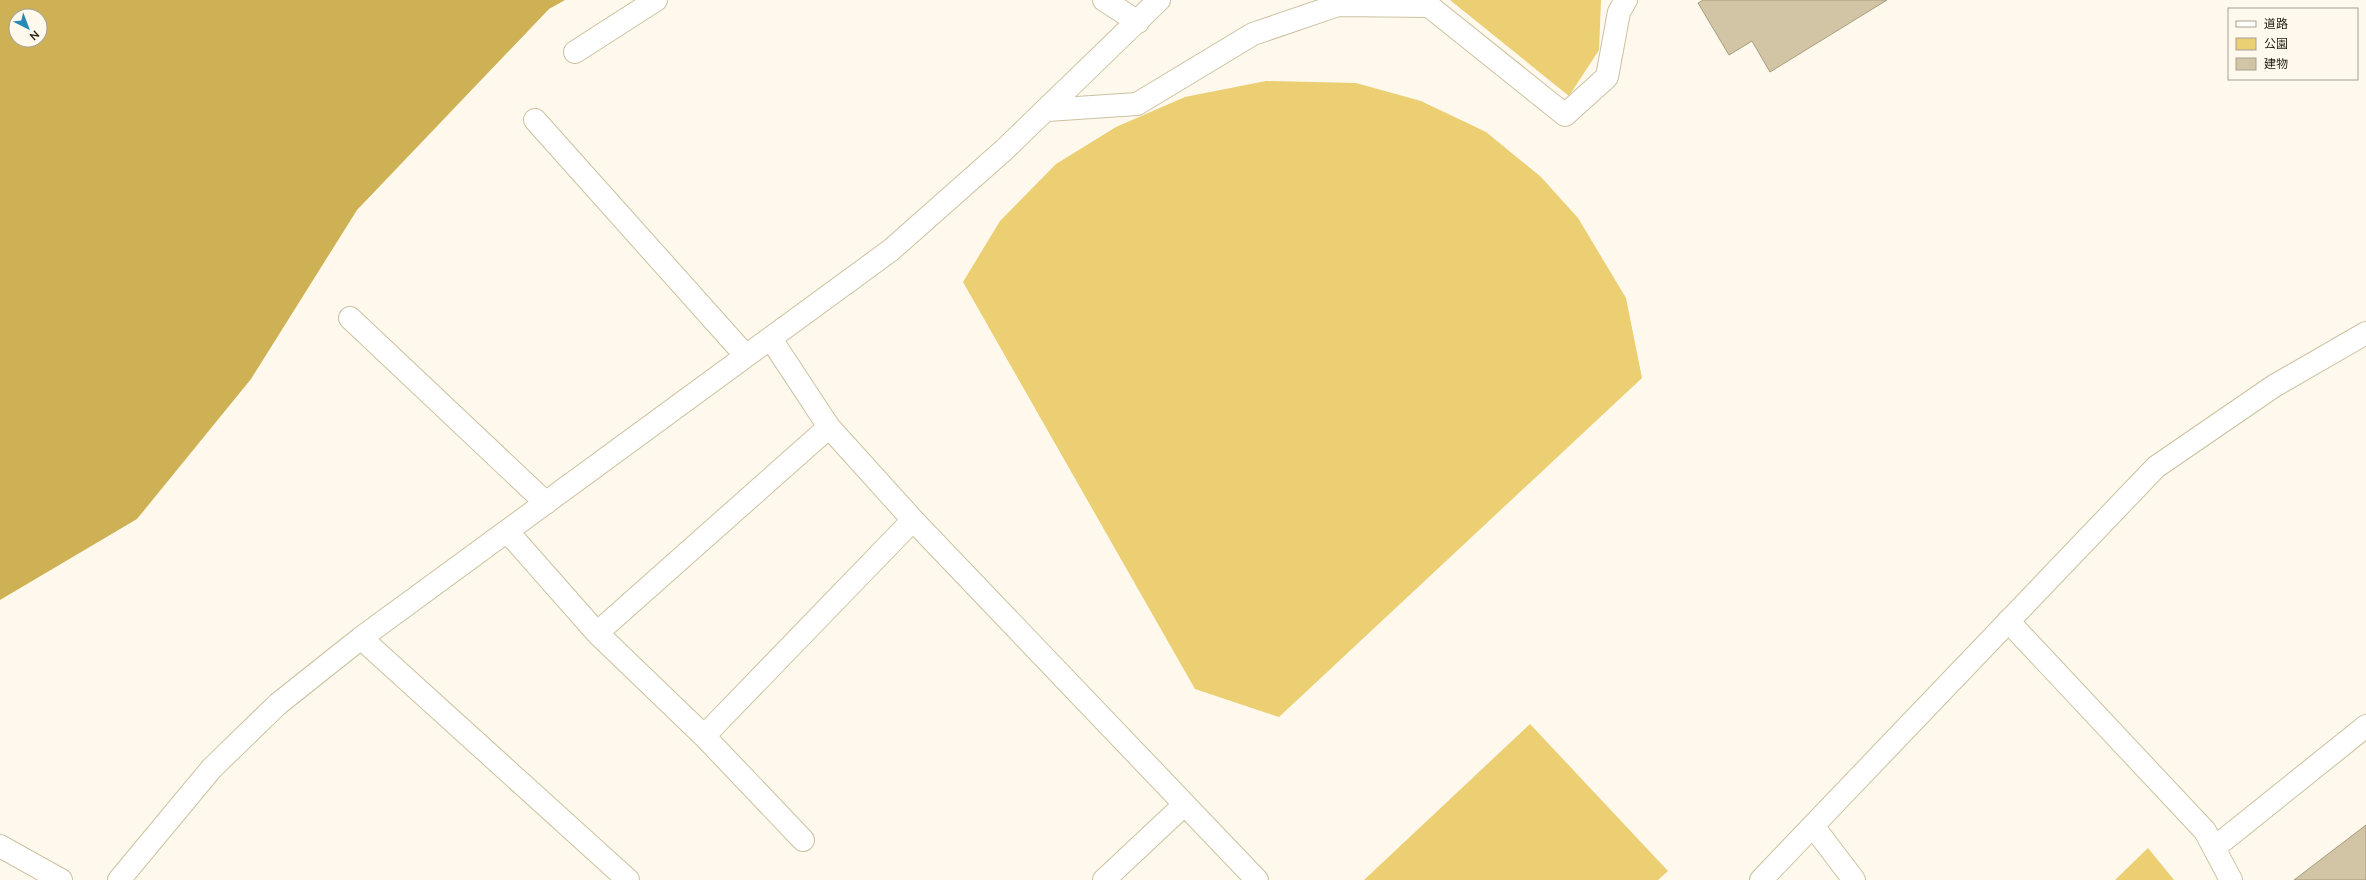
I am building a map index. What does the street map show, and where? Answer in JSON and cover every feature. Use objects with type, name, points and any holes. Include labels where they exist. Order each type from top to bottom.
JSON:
[{"type":"street","points":[[576,52],[656,0]]},
{"type":"street","points":[[1104,0],[1138,22]]},
{"type":"street","points":[[119,880],[217,763],[278,704],[361,638],[746,356],[772,339],[891,250],[1047,110],[1159,0]]},
{"type":"street","points":[[1047,110],[1137,104],[1253,34],[1338,5],[1427,3],[1565,115],[1607,77],[1619,12],[1626,0]]},
{"type":"street","points":[[535,120],[746,356]]},
{"type":"street","points":[[350,318],[546,503]]},
{"type":"street","points":[[1761,880],[2156,467],[2274,386],[2366,333]]},
{"type":"street","points":[[772,339],[829,427],[913,520],[1257,880]]},
{"type":"street","points":[[597,634],[829,427]]},
{"type":"street","points":[[704,736],[913,520]]},
{"type":"street","points":[[507,531],[597,634],[704,736],[803,840]]},
{"type":"street","points":[[2008,621],[2205,831],[2231,880]]},
{"type":"street","points":[[361,638],[628,880]]},
{"type":"street","points":[[2214,848],[2366,726]]},
{"type":"street","points":[[1104,880],[1184,805]]},
{"type":"street","points":[[1813,826],[1854,880]]},
{"type":"street","points":[[0,846],[61,880]]},
{"type":"green space","points":[[1450,0],[1601,0],[1599,50],[1569,96]]},
{"type":"green space","points":[[1266,81],[1356,83],[1421,101],[1486,132],[1541,177],[1578,218],[1626,298],[1642,378],[1279,717],[1195,689],[963,282],[1000,221],[1056,164],[1116,127],[1185,97]]},
{"type":"green space","points":[[1530,724],[1668,871],[1658,880],[1364,880]]},
{"type":"green space","points":[[2148,848],[2174,880],[2115,880]]},
{"type":"shaded area","points":[[0,0],[565,0],[549,9],[357,210],[251,379],[137,519],[0,600]]},
{"type":"building","points":[[1703,0],[1887,0],[1770,72],[1752,41],[1729,55],[1698,3]]},
{"type":"building","points":[[2366,825],[2366,880],[2294,880]]}]
